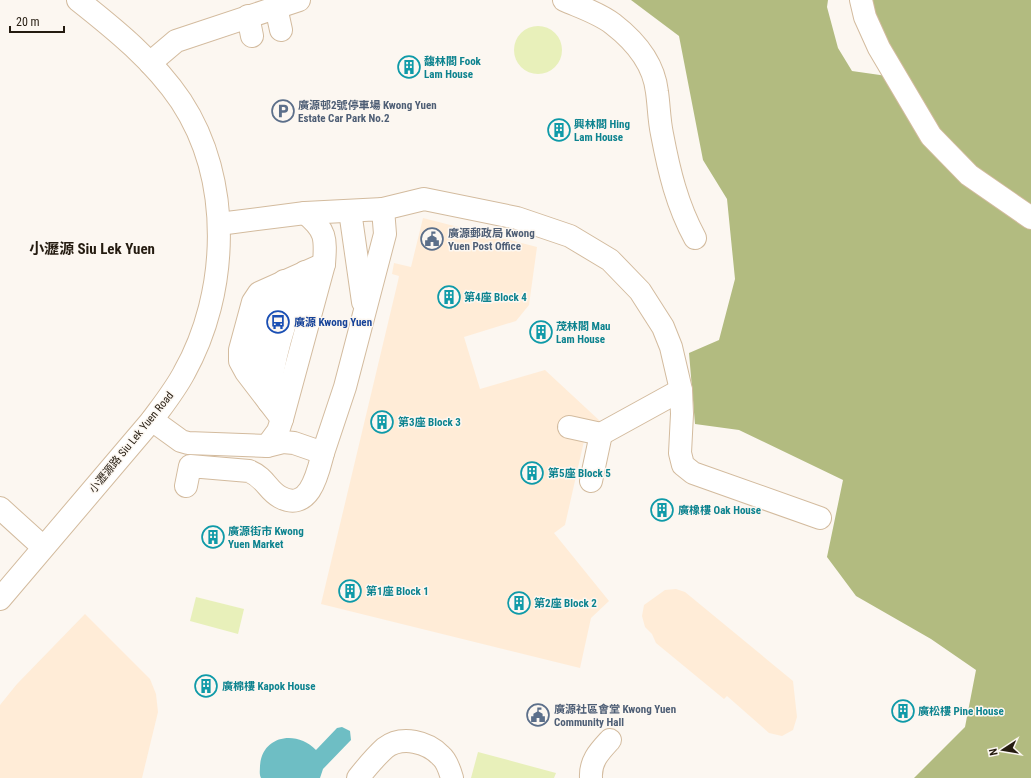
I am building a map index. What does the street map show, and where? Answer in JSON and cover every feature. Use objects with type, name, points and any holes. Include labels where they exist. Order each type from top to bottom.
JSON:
[{"type":"street","name":"小瀝源路 Siu Lek Yuen Road","points":[[0,599],[152,420],[185,373],[208,316],[219,259],[220,224],[211,176],[194,127],[182,102],[150,63],[125,39],[78,0]]},
{"type":"street","points":[[150,63],[176,41],[250,26],[276,7],[299,0]]},
{"type":"street","points":[[564,0],[613,24],[638,48],[649,64],[655,82],[661,132],[676,195],[685,220],[695,238]]},
{"type":"street","points":[[861,0],[865,17],[879,48],[931,136],[969,175],[1031,218]]},
{"type":"street","points":[[276,7],[281,30]]},
{"type":"street","points":[[220,224],[305,213],[366,210],[424,199],[516,218],[570,236],[610,260],[640,291],[653,308],[666,334],[677,368],[681,390],[680,453],[684,465],[693,473],[820,518]]},
{"type":"street","points":[[186,486],[190,466],[250,471],[259,475],[280,497],[289,500],[298,499],[307,494],[313,487],[345,387],[385,234],[366,210]]},
{"type":"street","points":[[364,311],[366,210]]},
{"type":"street","points":[[267,446],[278,431],[271,376],[293,298],[315,268],[326,240],[317,222],[305,213]]},
{"type":"street","points":[[276,410],[255,383],[256,362],[272,306],[284,281],[315,268]]},
{"type":"street","points":[[569,427],[601,434],[681,390]]},
{"type":"street","points":[[152,420],[181,441],[188,443],[267,446],[283,442],[294,443],[323,453]]},
{"type":"street","points":[[591,481],[601,434]]},
{"type":"street","points":[[0,508],[43,547]]},
{"type":"street","points":[[591,778],[591,769],[594,758],[610,740]]},
{"type":"street","points":[[358,778],[386,748],[400,742],[416,741],[430,747],[442,757],[452,778]]},
{"type":"shaded area","points":[[423,218],[537,247],[529,305],[516,321],[464,337],[480,389],[545,370],[600,421],[584,441],[565,525],[554,533],[609,601],[591,618],[580,668],[321,604],[398,281],[399,276],[392,274],[394,263],[411,267]]},
{"type":"shaded area","points":[[676,589],[685,592],[793,681],[797,717],[793,730],[782,736],[769,733],[727,696],[724,699],[656,643],[652,634],[645,627],[642,616],[644,605],[665,590]]},
{"type":"shaded area","points":[[85,614],[150,679],[156,694],[158,712],[142,778],[0,778],[0,705],[17,684]]},
{"type":"green space","points":[[631,0],[828,0],[827,7],[838,48],[852,71],[887,76],[1031,228],[1031,778],[914,778],[965,727],[976,670],[931,639],[856,596],[827,557],[843,480],[739,430],[695,424],[689,353],[719,340],[735,279],[727,199],[703,160],[679,36]]},
{"type":"green space","points":[[867,0],[1031,0],[1031,207],[976,169],[938,135],[888,53]]},
{"type":"green space","points":[[533,26],[543,26],[555,33],[562,45],[562,55],[555,67],[543,74],[533,74],[525,70],[518,63],[514,55],[514,45],[518,37],[525,30]]},
{"type":"green space","points":[[196,597],[244,609],[238,634],[190,621]]},
{"type":"green space","points":[[478,752],[556,773],[554,778],[471,778]]},
{"type":"water","points":[[342,727],[350,731],[351,740],[323,769],[320,778],[261,778],[260,766],[262,756],[267,748],[274,742],[290,738],[300,740],[316,750],[337,728]]},
{"type":"place","name":"馥林閣 Fook Lam House","points":[[409,67]]},
{"type":"place","name":"廣源邨2號停車場 Kwong Yuen Estate Car Park No.2","points":[[283,111]]},
{"type":"place","name":"興林閣 Hing Lam House","points":[[559,130]]},
{"type":"place","name":"廣源郵政局 Kwong Yuen Post Office","points":[[432,239]]},
{"type":"place","name":"第4座 Block 4","points":[[449,297]]},
{"type":"place","name":"廣源 Kwong Yuen","points":[[278,322]]},
{"type":"place","name":"茂林閣 Mau Lam House","points":[[541,332]]},
{"type":"place","name":"第3座 Block 3","points":[[382,422]]},
{"type":"place","name":"第5座 Block 5","points":[[532,473]]},
{"type":"place","name":"廣橡樓 Oak House","points":[[662,510]]},
{"type":"place","name":"廣源街市 Kwong Yuen Market","points":[[213,537]]},
{"type":"place","name":"第1座 Block 1","points":[[350,591]]},
{"type":"place","name":"第2座 Block 2","points":[[519,603]]},
{"type":"place","name":"廣棉樓 Kapok House","points":[[206,686]]},
{"type":"place","name":"廣松樓 Pine House","points":[[903,711]]},
{"type":"place","name":"廣源社區會堂 Kwong Yuen Community Hall","points":[[538,715]]},
{"type":"district","name":"小瀝源 Siu Lek Yuen","points":[[92,249]]}]
